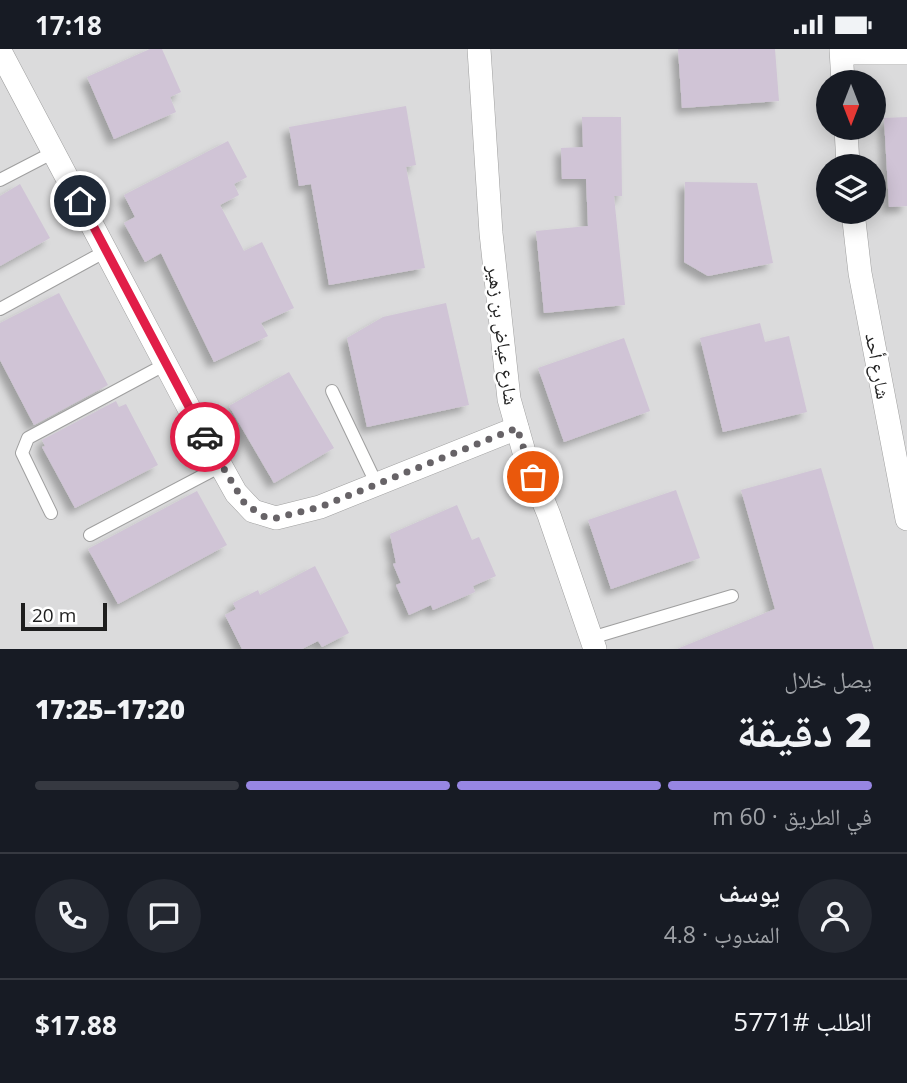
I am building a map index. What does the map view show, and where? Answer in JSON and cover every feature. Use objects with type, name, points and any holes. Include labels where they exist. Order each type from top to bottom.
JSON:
[{"type":"street","name":"شارع عياض بن زهير","points":[[479,49],[491,233],[509,398],[517,428],[593,643]]},
{"type":"street","points":[[0,51],[221,466],[245,504],[265,517],[276,518],[320,507],[517,428]]},
{"type":"street","points":[[842,70],[841,51],[907,54]]},
{"type":"street","name":"شارع أحد","points":[[854,224],[860,273],[907,519]]},
{"type":"lane","points":[[0,180],[54,152]]},
{"type":"lane","points":[[0,309],[106,251]]},
{"type":"lane","points":[[51,513],[22,453],[28,438],[166,364]]},
{"type":"lane","points":[[332,391],[377,485]]},
{"type":"lane","points":[[90,534],[221,466]]},
{"type":"lane","points":[[593,643],[732,596]]},
{"type":"shaded area","points":[[0,49],[907,49],[907,649],[0,649]]},
{"type":"building","points":[[150,49],[162,49],[181,92],[170,97],[176,112],[114,139],[87,77]]},
{"type":"building","points":[[678,49],[775,49],[779,101],[682,108]]},
{"type":"building","points":[[406,106],[416,165],[406,167],[425,268],[329,285],[311,184],[299,186],[289,127]]},
{"type":"building","points":[[582,117],[621,117],[622,196],[614,196],[625,305],[544,313],[536,231],[588,226],[586,179],[562,179],[561,148],[583,147]]},
{"type":"building","points":[[907,117],[907,206],[889,207],[886,118]]},
{"type":"building","points":[[228,141],[247,177],[234,184],[239,195],[220,205],[244,251],[262,242],[294,308],[261,323],[268,336],[214,362],[161,253],[145,262],[124,223],[135,217],[124,195]]},
{"type":"building","points":[[685,182],[757,183],[773,263],[708,276],[684,262]]},
{"type":"building","points":[[20,184],[50,238],[0,266],[0,196]]},
{"type":"building","points":[[59,293],[108,385],[34,425],[0,360],[0,323]]},
{"type":"building","points":[[446,303],[469,405],[367,427],[347,338],[383,317]]},
{"type":"building","points":[[760,323],[765,342],[789,336],[807,412],[723,432],[700,338]]},
{"type":"building","points":[[624,338],[650,411],[564,442],[538,368]]},
{"type":"building","points":[[289,372],[334,448],[274,483],[229,406]]},
{"type":"building","points":[[116,401],[119,407],[126,404],[158,465],[75,508],[42,447],[45,446],[42,440]]},
{"type":"building","points":[[821,468],[874,649],[677,649],[775,609],[741,490]]},
{"type":"building","points":[[676,490],[700,558],[611,589],[588,520]]},
{"type":"building","points":[[197,491],[227,545],[118,604],[88,549]]},
{"type":"building","points":[[457,505],[472,540],[479,537],[496,576],[473,586],[475,592],[433,610],[431,605],[409,615],[396,585],[401,583],[393,564],[396,563],[390,534]]},
{"type":"building","points":[[315,566],[349,633],[322,647],[318,641],[302,649],[242,649],[225,615],[236,609],[233,603],[258,590],[260,595]]},
{"type":"way so far","points":[[205,437],[236,493],[253,511],[265,517],[287,517],[320,507],[517,428],[533,477]]},
{"type":"route","points":[[80,201],[205,437]]}]
